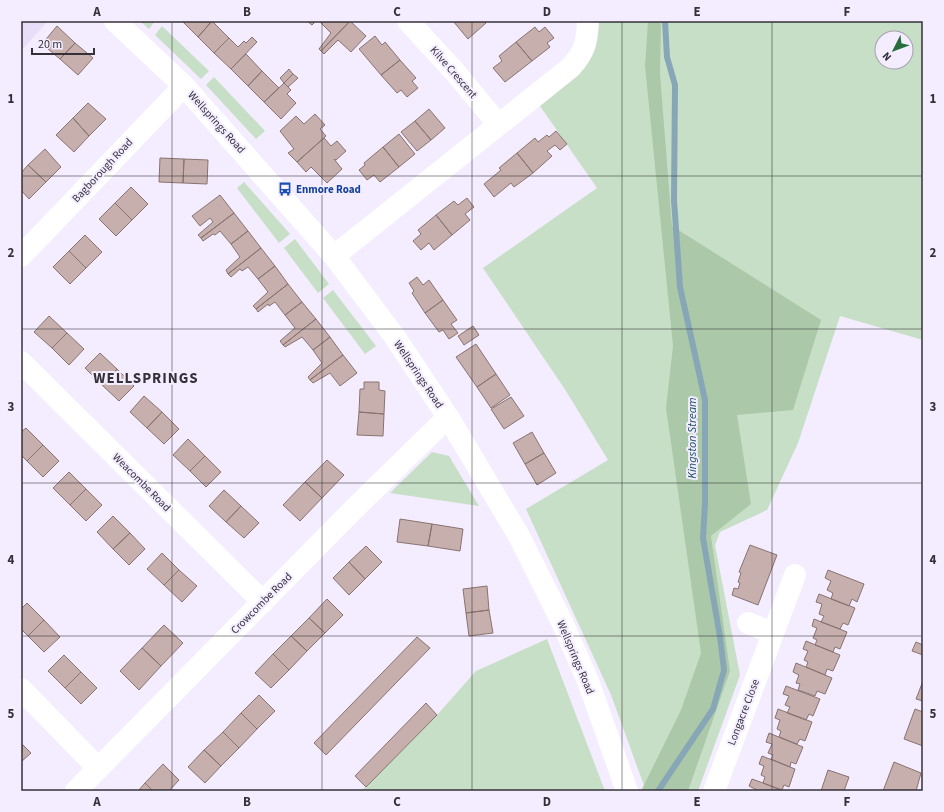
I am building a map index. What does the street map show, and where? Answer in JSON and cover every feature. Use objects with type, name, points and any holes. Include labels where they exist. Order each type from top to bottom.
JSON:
[{"type":"street","name":"Wellsprings Road","points":[[115,21],[184,86],[334,256],[395,337],[448,417],[519,536],[562,622],[588,681],[627,791]]},
{"type":"street","name":"Kilve Crescent","points":[[408,21],[455,72],[498,124]]},
{"type":"street","points":[[334,256],[570,68],[580,57],[587,40],[588,21]]},
{"type":"street","name":"Bagborough Road","points":[[21,256],[184,86]]},
{"type":"street","name":"Weacombe Road","points":[[21,362],[263,602]]},
{"type":"street","name":"Crowcombe Road","points":[[76,791],[352,510],[448,417]]},
{"type":"street","name":"Longacre Close","points":[[714,791],[795,575]]},
{"type":"street","points":[[748,623],[773,633]]},
{"type":"street","points":[[21,690],[98,768]]},
{"type":"shaded area","points":[[21,21],[48,21],[21,51]]},
{"type":"green space","points":[[140,21],[155,21],[149,29]]},
{"type":"green space","points":[[596,21],[923,21],[923,340],[840,316],[798,443],[767,510],[720,532],[715,545],[740,675],[698,791],[646,791],[611,695],[526,509],[608,460],[566,391],[483,268],[597,188],[540,106],[580,73]]},
{"type":"green space","points":[[648,21],[661,21],[660,74],[672,226],[821,320],[793,410],[737,415],[751,504],[711,536],[730,671],[688,791],[641,791],[681,710],[701,653],[666,408],[673,346],[645,66]]},
{"type":"green space","points":[[162,26],[209,71],[201,79],[155,35]]},
{"type":"green space","points":[[214,77],[265,131],[256,139],[206,85]]},
{"type":"green space","points":[[244,182],[290,234],[279,243],[237,188]]},
{"type":"green space","points":[[295,239],[329,284],[318,293],[284,248]]},
{"type":"green space","points":[[333,290],[376,346],[365,354],[323,298]]},
{"type":"green space","points":[[432,452],[449,456],[479,506],[390,493]]},
{"type":"green space","points":[[547,639],[605,791],[360,791],[366,787],[437,715],[476,671]]},
{"type":"building","points":[[182,21],[212,21],[198,37]]},
{"type":"building","points":[[212,21],[229,38],[214,53],[198,37]]},
{"type":"building","points":[[307,21],[316,21],[312,25]]},
{"type":"building","points":[[319,21],[350,21],[321,51],[319,49],[331,33]]},
{"type":"building","points":[[350,21],[366,36],[351,52],[338,40],[324,54],[321,51]]},
{"type":"building","points":[[453,21],[484,21],[486,23],[468,39]]},
{"type":"building","points":[[57,26],[75,43],[60,59],[42,44]]},
{"type":"building","points":[[535,27],[539,32],[545,27],[554,38],[547,43],[550,47],[532,61],[516,42]]},
{"type":"building","points":[[375,36],[382,45],[385,42],[400,60],[381,75],[359,49]]},
{"type":"building","points":[[252,37],[257,42],[231,69],[214,53],[229,38],[238,47],[244,41],[246,43]]},
{"type":"building","points":[[516,42],[532,61],[505,82],[493,68],[502,61],[499,56]]},
{"type":"building","points":[[75,43],[93,58],[78,75],[60,59]]},
{"type":"building","points":[[246,54],[262,71],[248,86],[231,69]]},
{"type":"building","points":[[400,60],[416,78],[412,81],[418,88],[407,97],[401,90],[397,93],[381,75]]},
{"type":"building","points":[[289,69],[293,74],[284,83],[280,78]]},
{"type":"building","points":[[262,71],[279,88],[264,102],[248,86]]},
{"type":"building","points":[[293,74],[298,78],[288,87],[284,83]]},
{"type":"building","points":[[284,83],[291,90],[287,94],[296,103],[281,119],[264,102]]},
{"type":"building","points":[[88,103],[106,119],[89,136],[73,118]]},
{"type":"building","points":[[429,109],[445,128],[431,140],[415,121]]},
{"type":"building","points":[[315,114],[325,125],[320,129],[326,136],[297,162],[288,153],[294,149],[280,131],[296,116],[304,124]]},
{"type":"building","points":[[73,118],[89,136],[74,152],[56,135]]},
{"type":"building","points":[[415,121],[431,140],[417,151],[401,132]]},
{"type":"building","points":[[556,131],[567,144],[560,150],[555,145],[547,151],[552,156],[533,173],[517,153],[535,138],[538,142],[547,135],[549,137]]},
{"type":"building","points":[[399,134],[415,154],[399,167],[383,147]]},
{"type":"building","points":[[324,138],[331,146],[337,141],[346,151],[336,160],[334,159],[342,169],[327,183],[311,167],[306,172],[297,162]]},
{"type":"building","points":[[383,147],[399,167],[380,182],[374,175],[367,180],[359,170],[365,165],[364,163]]},
{"type":"building","points":[[45,149],[61,167],[46,182],[28,165]]},
{"type":"building","points":[[517,153],[533,173],[514,187],[511,183],[494,197],[484,184],[501,170],[499,168]]},
{"type":"building","points":[[160,158],[184,159],[183,183],[159,182]]},
{"type":"building","points":[[184,159],[208,160],[207,184],[183,183]]},
{"type":"building","points":[[28,165],[46,182],[29,199],[21,190],[21,173]]},
{"type":"building","points":[[131,187],[148,204],[132,220],[115,203]]},
{"type":"building","points":[[220,195],[234,213],[201,238],[198,235],[213,222],[210,218],[200,226],[192,216]]},
{"type":"building","points":[[467,198],[474,207],[465,214],[470,220],[452,235],[436,215],[454,201],[458,205]]},
{"type":"building","points":[[115,203],[132,220],[116,236],[99,219]]},
{"type":"building","points":[[234,213],[248,231],[231,244],[220,231],[203,241],[201,238]]},
{"type":"building","points":[[436,215],[452,235],[434,250],[429,243],[421,250],[413,241],[421,234],[418,230]]},
{"type":"building","points":[[248,231],[261,248],[228,274],[226,270],[240,257],[231,244]]},
{"type":"building","points":[[85,235],[102,252],[86,268],[69,251]]},
{"type":"building","points":[[261,248],[275,266],[258,279],[248,267],[242,271],[240,269],[231,277],[228,274]]},
{"type":"building","points":[[69,251],[86,268],[70,284],[53,267]]},
{"type":"building","points":[[275,266],[288,284],[256,309],[253,306],[268,292],[258,279]]},
{"type":"building","points":[[417,277],[423,285],[429,280],[443,300],[425,313],[412,293],[414,291],[409,283]]},
{"type":"building","points":[[288,284],[302,302],[285,315],[275,302],[269,306],[268,304],[258,312],[256,309]]},
{"type":"building","points":[[443,300],[457,320],[451,324],[458,333],[449,339],[443,330],[439,332],[425,313]]},
{"type":"building","points":[[302,302],[316,319],[283,345],[280,341],[295,328],[285,315]]},
{"type":"building","points":[[49,316],[67,333],[52,348],[34,332]]},
{"type":"building","points":[[316,319],[330,337],[313,350],[302,337],[285,347],[283,345]]},
{"type":"building","points":[[473,326],[479,335],[464,345],[458,336]]},
{"type":"building","points":[[67,333],[84,349],[69,365],[52,348]]},
{"type":"building","points":[[330,337],[343,355],[310,380],[308,377],[322,363],[313,350]]},
{"type":"building","points":[[476,344],[496,374],[477,387],[456,357]]},
{"type":"building","points":[[100,353],[117,369],[102,385],[85,368]]},
{"type":"building","points":[[343,355],[357,373],[340,386],[330,373],[313,383],[310,380]]},
{"type":"building","points":[[117,369],[134,386],[119,401],[102,385]]},
{"type":"building","points":[[496,374],[510,395],[491,408],[477,387]]},
{"type":"building","points":[[364,382],[379,382],[379,390],[385,391],[384,414],[359,412],[360,389],[364,389]]},
{"type":"building","points":[[144,396],[162,412],[147,428],[130,412]]},
{"type":"building","points":[[511,397],[524,416],[504,429],[491,409]]},
{"type":"building","points":[[162,412],[179,429],[164,444],[147,428]]},
{"type":"building","points":[[359,412],[384,414],[383,436],[357,435]]},
{"type":"building","points":[[26,428],[43,445],[27,461],[21,455],[21,432]]},
{"type":"building","points":[[532,432],[544,453],[525,464],[513,443]]},
{"type":"building","points":[[188,439],[205,456],[190,471],[173,455]]},
{"type":"building","points":[[43,445],[59,461],[43,477],[27,461]]},
{"type":"building","points":[[544,453],[556,473],[537,485],[525,464]]},
{"type":"building","points":[[205,456],[221,472],[206,487],[190,471]]},
{"type":"building","points":[[327,460],[344,475],[322,498],[305,482]]},
{"type":"building","points":[[69,472],[86,489],[70,505],[53,488]]},
{"type":"building","points":[[305,482],[322,498],[300,521],[283,505]]},
{"type":"building","points":[[86,489],[102,505],[86,521],[70,505]]},
{"type":"building","points":[[224,490],[241,506],[226,522],[209,506]]},
{"type":"building","points":[[241,506],[259,523],[244,538],[226,522]]},
{"type":"building","points":[[113,516],[130,533],[113,549],[97,532]]},
{"type":"building","points":[[400,519],[432,524],[428,546],[397,542]]},
{"type":"building","points":[[432,524],[463,529],[460,551],[428,546]]},
{"type":"building","points":[[130,533],[145,549],[129,565],[113,549]]},
{"type":"building","points":[[750,545],[777,555],[758,605],[732,595],[734,588],[738,589],[740,583],[738,582],[741,573],[739,572]]},
{"type":"building","points":[[366,546],[382,562],[365,579],[349,562]]},
{"type":"building","points":[[162,553],[179,570],[164,585],[147,569]]},
{"type":"building","points":[[349,562],[365,579],[349,595],[333,578]]},
{"type":"building","points":[[179,570],[197,586],[182,602],[164,585]]},
{"type":"building","points":[[828,570],[864,584],[857,602],[852,599],[849,606],[831,599],[833,593],[827,590],[831,581],[825,578]]},
{"type":"building","points":[[487,586],[489,610],[466,613],[463,589]]},
{"type":"building","points":[[819,594],[855,608],[848,625],[843,623],[840,629],[821,622],[824,616],[819,614],[822,604],[816,602]]},
{"type":"building","points":[[327,599],[343,615],[325,633],[309,618]]},
{"type":"building","points":[[27,603],[44,620],[28,636],[21,629],[21,609]]},
{"type":"building","points":[[489,610],[493,633],[469,636],[466,613]]},
{"type":"building","points":[[309,618],[325,633],[307,651],[291,636]]},
{"type":"building","points":[[814,619],[847,632],[840,649],[835,647],[833,652],[815,645],[817,640],[813,638],[817,628],[812,626]]},
{"type":"building","points":[[44,620],[60,637],[44,652],[28,636]]},
{"type":"building","points":[[164,625],[183,643],[161,666],[142,648]]},
{"type":"building","points":[[291,636],[307,651],[289,670],[273,654]]},
{"type":"building","points":[[417,637],[430,648],[326,755],[314,743]]},
{"type":"building","points":[[806,641],[840,655],[833,671],[827,669],[825,675],[806,667],[808,662],[804,660],[808,651],[803,649]]},
{"type":"building","points":[[916,642],[923,645],[923,655],[912,651]]},
{"type":"building","points":[[142,648],[161,666],[139,690],[120,671]]},
{"type":"building","points":[[273,654],[289,670],[271,688],[255,673]]},
{"type":"building","points":[[64,655],[81,672],[65,688],[48,671]]},
{"type":"building","points":[[796,663],[832,678],[825,694],[817,691],[815,696],[798,690],[800,684],[796,683],[799,675],[793,672]]},
{"type":"building","points":[[81,672],[97,688],[81,704],[65,688]]},
{"type":"building","points":[[923,681],[923,701],[916,699]]},
{"type":"building","points":[[786,686],[820,699],[813,716],[809,714],[806,720],[787,713],[790,707],[785,705],[789,696],[783,694]]},
{"type":"building","points":[[259,695],[275,711],[257,729],[241,713]]},
{"type":"building","points":[[426,703],[437,715],[366,787],[355,776]]},
{"type":"building","points":[[778,709],[812,722],[805,741],[800,739],[797,744],[779,737],[781,731],[777,729],[780,720],[775,718]]},
{"type":"building","points":[[915,709],[923,712],[923,746],[904,739]]},
{"type":"building","points":[[241,713],[257,729],[239,748],[223,732]]},
{"type":"building","points":[[223,732],[239,748],[221,766],[204,750]]},
{"type":"building","points":[[769,733],[803,747],[796,764],[791,762],[790,767],[771,759],[773,755],[768,753],[772,744],[766,742]]},
{"type":"building","points":[[21,743],[31,753],[21,762]]},
{"type":"building","points":[[204,750],[221,766],[205,783],[188,767]]},
{"type":"building","points":[[762,756],[795,769],[789,787],[784,785],[782,790],[763,783],[765,777],[761,775],[764,766],[759,764]]},
{"type":"building","points":[[894,762],[921,773],[916,791],[883,791]]},
{"type":"building","points":[[163,764],[179,780],[169,791],[153,791],[145,783]]},
{"type":"building","points":[[828,770],[849,777],[844,791],[821,791]]},
{"type":"building","points":[[752,779],[783,791],[757,791],[749,786]]},
{"type":"building","points":[[145,783],[153,791],[138,791]]},
{"type":"waterway","name":"Kingston Stream","points":[[658,791],[713,709],[724,670],[720,637],[703,538],[705,503],[705,400],[680,287],[674,200],[675,85],[667,57],[665,21]]},
{"type":"place","name":"Enmore Road","points":[[285,189]]},
{"type":"district","name":"WELLSPRINGS","points":[[146,378]]}]
